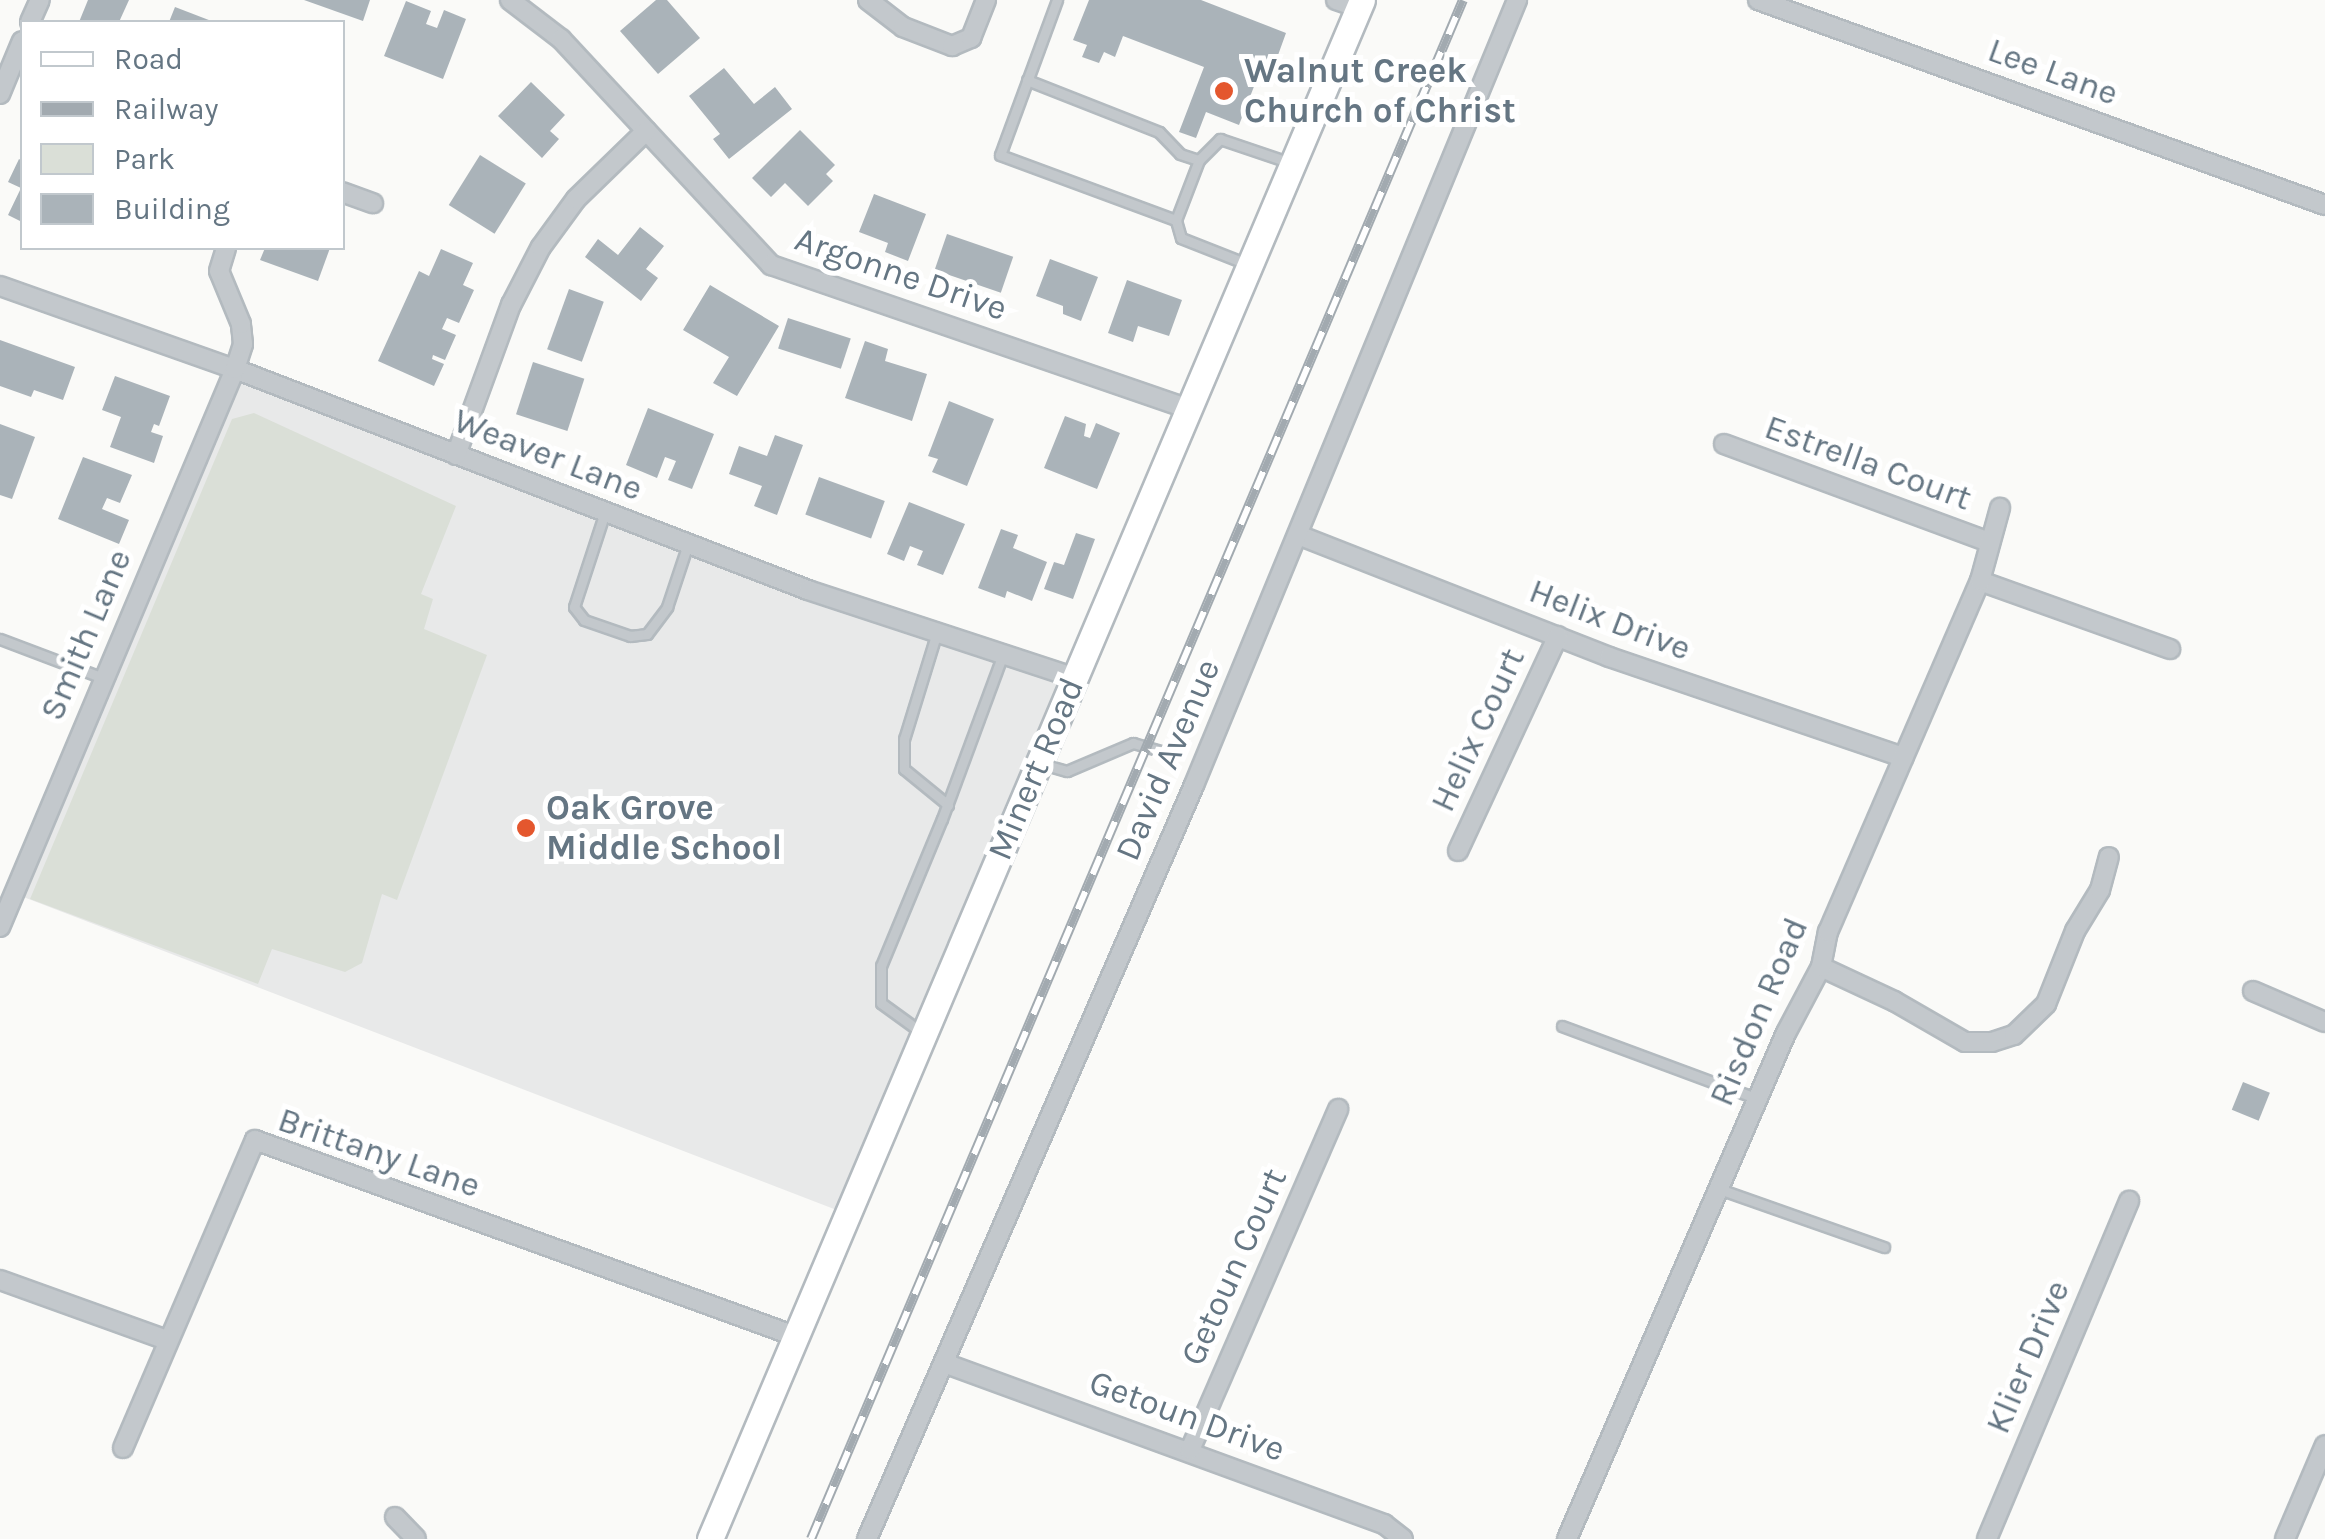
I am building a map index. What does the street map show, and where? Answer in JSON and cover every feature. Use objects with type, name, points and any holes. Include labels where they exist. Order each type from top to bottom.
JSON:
[{"type":"street","name":"Argonne Drive","points":[[510,0],[562,39],[771,265],[1190,409]]},
{"type":"street","points":[[868,0],[904,26],[952,46],[971,38],[986,0]]},
{"type":"street","name":"David Avenue","points":[[867,1539],[1298,535],[1516,0]]},
{"type":"street","name":"Lee Lane","points":[[1758,0],[2325,205]]},
{"type":"street","name":"Minert Road","points":[[710,1539],[1294,164],[1353,3]]},
{"type":"street","points":[[0,94],[20,46]]},
{"type":"street","points":[[456,455],[511,305],[541,247],[576,199],[646,131]]},
{"type":"street","points":[[345,193],[372,203]]},
{"type":"street","name":"Smith Lane","points":[[0,927],[235,369],[243,344],[242,324],[219,272],[225,250]]},
{"type":"street","name":"Weaver Lane","points":[[0,286],[235,369],[688,544],[1074,678]]},
{"type":"street","name":"Estrella Court","points":[[1724,444],[1989,542]]},
{"type":"street","name":"Risdon Road","points":[[1566,1539],[1758,1099],[1821,967],[1828,932],[1980,581],[2000,508]]},
{"type":"street","name":"Helix Drive","points":[[1298,535],[1558,636],[1903,757]]},
{"type":"street","points":[[1980,581],[2170,648]]},
{"type":"street","name":"Helix Court","points":[[1458,851],[1558,636]]},
{"type":"street","points":[[1821,967],[1966,1042],[1992,1042],[2014,1035],[2046,1004],[2076,931],[2100,890],[2109,857]]},
{"type":"street","points":[[2253,991],[2325,1022]]},
{"type":"street","name":"Getoun Court","points":[[1190,1450],[1338,1108]]},
{"type":"street","name":"Brittany Lane","points":[[167,1340],[255,1140],[795,1336]]},
{"type":"street","name":"Klier Drive","points":[[1987,1539],[2129,1201]]},
{"type":"street","points":[[0,1280],[167,1340],[123,1448]]},
{"type":"street","name":"Getoun Drive","points":[[944,1363],[1384,1524],[1404,1539]]},
{"type":"street","points":[[2285,1539],[2325,1445]]},
{"type":"street","points":[[395,1517],[416,1539]]},
{"type":"lane","points":[[1056,0],[1000,156],[1176,220]]},
{"type":"lane","points":[[1028,80],[1159,132],[1180,154],[1198,160]]},
{"type":"lane","points":[[1250,266],[1180,238],[1176,220],[1198,160],[1220,138],[1294,164]]},
{"type":"lane","points":[[605,512],[574,607],[584,620],[630,636],[647,634],[666,607],[688,544]]},
{"type":"lane","points":[[937,632],[904,739],[904,769],[948,805]]},
{"type":"lane","points":[[0,639],[103,678]]},
{"type":"lane","points":[[924,1034],[881,1004],[880,966],[948,805],[1003,654]]},
{"type":"lane","points":[[1039,762],[1068,771],[1132,742],[1161,750]]},
{"type":"lane","points":[[1562,1026],[1758,1099]]},
{"type":"lane","points":[[1719,1189],[1884,1247]]},
{"type":"shaded area","name":"Oak Grove Middle School","points":[[235,369],[456,455],[1075,678],[847,1214],[13,893]]},
{"type":"green space","points":[[254,413],[456,506],[421,594],[433,599],[424,629],[487,655],[397,900],[382,894],[362,963],[345,972],[272,949],[258,984],[30,899],[232,419]]},
{"type":"building","points":[[88,0],[129,0],[120,20],[80,20]]},
{"type":"building","points":[[304,0],[370,0],[363,21]]},
{"type":"building","points":[[656,0],[667,0],[700,38],[658,74],[620,31]]},
{"type":"building","name":"Walnut Creek Church of Christ","points":[[1089,0],[1201,0],[1286,33],[1273,69],[1262,66],[1239,125],[1206,112],[1196,138],[1179,132],[1204,67],[1123,36],[1115,57],[1104,52],[1099,63],[1082,57],[1087,45],[1073,40]]},
{"type":"building","points":[[406,1],[431,11],[426,24],[437,28],[444,10],[466,19],[443,79],[384,56]]},
{"type":"building","points":[[175,7],[209,20],[170,20]]},
{"type":"building","points":[[724,68],[754,104],[775,87],[792,109],[729,159],[713,139],[720,134],[689,96]]},
{"type":"building","points":[[531,82],[565,115],[550,131],[559,139],[542,158],[498,116]]},
{"type":"building","points":[[800,130],[835,165],[826,174],[833,181],[808,206],[785,183],[771,197],[752,178]]},
{"type":"building","points":[[480,155],[526,184],[495,234],[449,205]]},
{"type":"building","points":[[19,159],[20,188],[8,182]]},
{"type":"building","points":[[20,190],[20,221],[8,215]]},
{"type":"building","points":[[874,194],[926,214],[908,261],[885,252],[888,243],[859,232]]},
{"type":"building","points":[[640,227],[664,246],[646,269],[658,278],[641,301],[585,257],[598,239],[618,255]]},
{"type":"building","points":[[947,234],[1013,257],[1001,293],[935,270]]},
{"type":"building","points":[[441,249],[473,263],[463,285],[474,290],[459,323],[447,318],[442,329],[456,335],[445,360],[433,355],[432,359],[444,364],[434,386],[378,361],[419,271],[429,276]]},
{"type":"building","points":[[264,250],[329,250],[318,281],[260,260]]},
{"type":"building","points":[[1050,259],[1098,277],[1081,321],[1063,314],[1063,306],[1036,296]]},
{"type":"building","points":[[1127,280],[1182,300],[1169,336],[1138,326],[1133,342],[1108,333]]},
{"type":"building","points":[[710,285],[779,326],[737,396],[713,383],[729,357],[683,330]]},
{"type":"building","points":[[569,289],[604,302],[582,362],[547,349]]},
{"type":"building","points":[[788,318],[851,338],[841,369],[778,348]]},
{"type":"building","points":[[0,340],[75,367],[63,400],[34,390],[31,397],[0,386]]},
{"type":"building","points":[[865,341],[888,349],[885,361],[927,374],[912,421],[845,398]]},
{"type":"building","points":[[533,362],[584,379],[567,431],[516,414]]},
{"type":"building","points":[[115,376],[170,396],[159,426],[154,424],[151,432],[163,436],[154,463],[110,447],[121,417],[102,410]]},
{"type":"building","points":[[949,401],[994,419],[967,486],[932,472],[938,459],[928,456]]},
{"type":"building","points":[[648,408],[714,434],[692,489],[668,480],[676,461],[665,457],[657,478],[626,465]]},
{"type":"building","points":[[1065,416],[1086,424],[1084,436],[1090,438],[1096,423],[1120,433],[1097,489],[1044,468]]},
{"type":"building","points":[[0,424],[35,437],[12,499],[0,495]]},
{"type":"building","points":[[775,435],[803,445],[777,515],[754,506],[762,486],[729,474],[739,446],[767,456]]},
{"type":"building","points":[[83,457],[132,475],[120,503],[107,498],[102,509],[129,520],[119,544],[58,519]]},
{"type":"building","points":[[819,477],[885,501],[871,539],[805,515]]},
{"type":"building","points":[[909,502],[965,524],[943,575],[917,565],[923,551],[910,546],[904,561],[887,554]]},
{"type":"building","points":[[1001,529],[1018,535],[1013,548],[1047,562],[1032,601],[1007,591],[1005,598],[978,588]]},
{"type":"building","points":[[1076,533],[1095,539],[1073,599],[1044,589],[1054,562],[1064,565]]},
{"type":"building","points":[[2243,1082],[2270,1093],[2259,1121],[2232,1110]]},
{"type":"railway","points":[[811,1539],[1463,0]]},
{"type":"place","name":"Walnut Creek Church of Christ","points":[[1224,91]]},
{"type":"place","name":"Oak Grove Middle School","points":[[526,828]]}]
